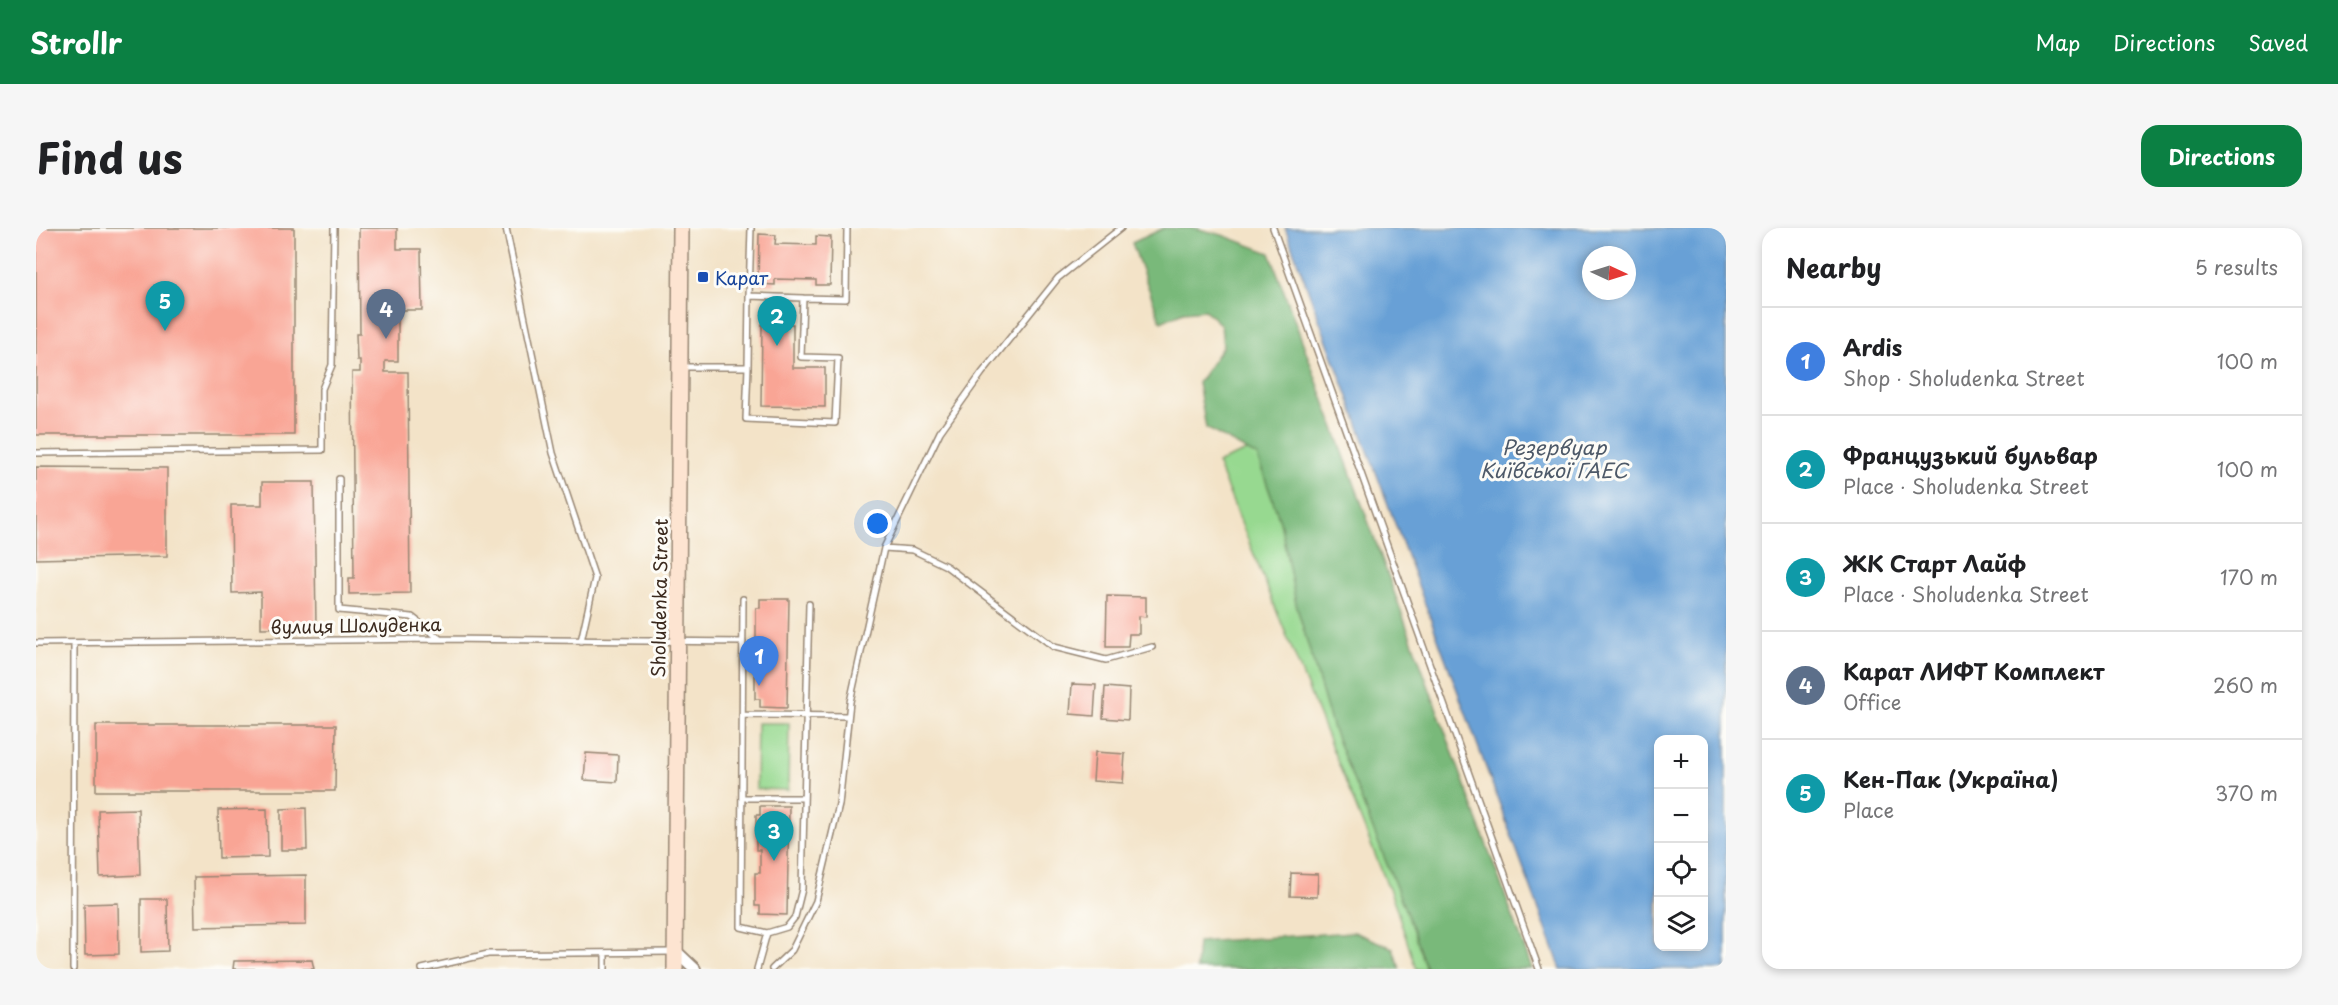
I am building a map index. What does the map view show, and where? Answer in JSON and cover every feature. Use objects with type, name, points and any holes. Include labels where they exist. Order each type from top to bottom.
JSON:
[{"type":"main road","name":"Sholudenka Street","points":[[675,969],[677,952],[681,228]]},
{"type":"street","points":[[677,952],[695,969]]},
{"type":"lane","points":[[36,453],[322,450],[322,389],[332,365],[334,228]]},
{"type":"lane","points":[[506,228],[553,453],[595,578],[580,641]]},
{"type":"lane","points":[[751,228],[746,419],[835,423],[838,358],[801,357],[803,298]]},
{"type":"lane","points":[[749,296],[846,299],[847,228]]},
{"type":"lane","points":[[772,969],[792,950],[816,901],[839,805],[848,716],[884,548],[940,432],[982,373],[1058,278],[1121,228]]},
{"type":"lane","points":[[1273,228],[1539,969]]},
{"type":"lane","points":[[681,368],[748,367]]},
{"type":"lane","points":[[339,479],[339,610],[412,617],[440,639]]},
{"type":"lane","points":[[884,548],[913,550],[946,566],[1054,647],[1106,660],[1152,648]]},
{"type":"lane","points":[[743,599],[741,927],[767,933],[787,927],[795,917],[802,889],[809,604]]},
{"type":"lane","name":"вулиця Шолуденка","points":[[36,643],[440,639],[743,642]]},
{"type":"lane","points":[[73,969],[74,644]]},
{"type":"lane","points":[[742,715],[848,716]]},
{"type":"lane","points":[[742,798],[804,798]]},
{"type":"lane","points":[[757,969],[767,933]]},
{"type":"lane","points":[[422,969],[488,954],[677,952]]},
{"type":"lane","points":[[605,953],[605,969]]},
{"type":"green space","points":[[1164,228],[1195,228],[1222,235],[1270,253],[1532,969],[1426,969],[1410,922],[1333,729],[1296,604],[1280,521],[1257,456],[1206,428],[1198,383],[1223,346],[1221,325],[1205,310],[1183,312],[1161,322],[1132,243]]},
{"type":"green space","points":[[1264,444],[1458,969],[1416,969],[1395,904],[1217,463]]},
{"type":"green space","points":[[757,723],[789,723],[788,790],[756,789]]},
{"type":"green space","points":[[1354,932],[1393,948],[1400,969],[1196,969],[1198,942]]},
{"type":"water","name":"Резервуар Київської ГАЕС","points":[[1285,228],[1726,228],[1726,969],[1561,969]]},
{"type":"building","points":[[36,228],[294,228],[294,435],[36,435]]},
{"type":"building","points":[[359,228],[397,228],[397,249],[421,249],[422,310],[398,310],[398,361],[385,361],[385,372],[408,372],[410,593],[349,594],[349,578],[354,578],[352,372],[360,372],[356,334],[360,334]]},
{"type":"building","points":[[759,234],[776,235],[775,244],[816,245],[816,236],[831,237],[830,285],[816,285],[816,280],[775,279],[775,285],[758,284]]},
{"type":"building","points":[[762,324],[793,324],[793,368],[825,368],[825,407],[761,406]]},
{"type":"building","points":[[36,467],[167,468],[167,556],[36,559]]},
{"type":"building","points":[[262,482],[314,482],[316,627],[261,628],[261,592],[232,593],[231,505],[262,505]]},
{"type":"building","points":[[1107,596],[1146,597],[1146,617],[1139,616],[1139,634],[1129,634],[1128,647],[1106,647]]},
{"type":"building","points":[[760,599],[789,599],[787,708],[760,707],[760,699],[755,699],[755,666],[760,666],[760,643],[756,643],[756,608],[760,608]]},
{"type":"building","points":[[1072,684],[1096,685],[1094,716],[1070,714]]},
{"type":"building","points":[[1105,687],[1129,689],[1128,720],[1103,718]]},
{"type":"building","points":[[96,725],[336,725],[335,791],[96,791]]},
{"type":"building","points":[[1095,752],[1125,754],[1123,783],[1093,781]]},
{"type":"building","points":[[586,753],[618,755],[617,782],[584,780]]},
{"type":"building","points":[[760,806],[789,806],[787,915],[760,914],[760,906],[755,906],[755,873],[760,873],[760,850],[756,850],[756,815],[760,815]]},
{"type":"building","points":[[306,808],[307,850],[281,850],[281,809]]},
{"type":"building","points":[[138,809],[140,875],[100,877],[98,810]]},
{"type":"building","points":[[267,809],[268,857],[219,858],[218,810]]},
{"type":"building","points":[[1291,873],[1318,874],[1317,897],[1290,896]]},
{"type":"building","points":[[306,875],[306,925],[195,927],[194,877]]},
{"type":"building","points":[[141,899],[167,899],[168,951],[141,952]]},
{"type":"building","points":[[118,903],[119,954],[85,955],[84,904]]},
{"type":"building","points":[[312,960],[314,969],[233,969],[234,961]]},
{"type":"place","name":"Карат","points":[[703,277]]},
{"type":"place","name":"Кен-Пак (Україна)","points":[[165,331]]},
{"type":"place","name":"Карат ЛИФТ Комплект","points":[[386,339]]},
{"type":"place","name":"Французький бульвар","points":[[777,346]]},
{"type":"place","name":"Ardis","points":[[759,686]]},
{"type":"place","name":"ЖК Старт Лайф","points":[[774,861]]}]
